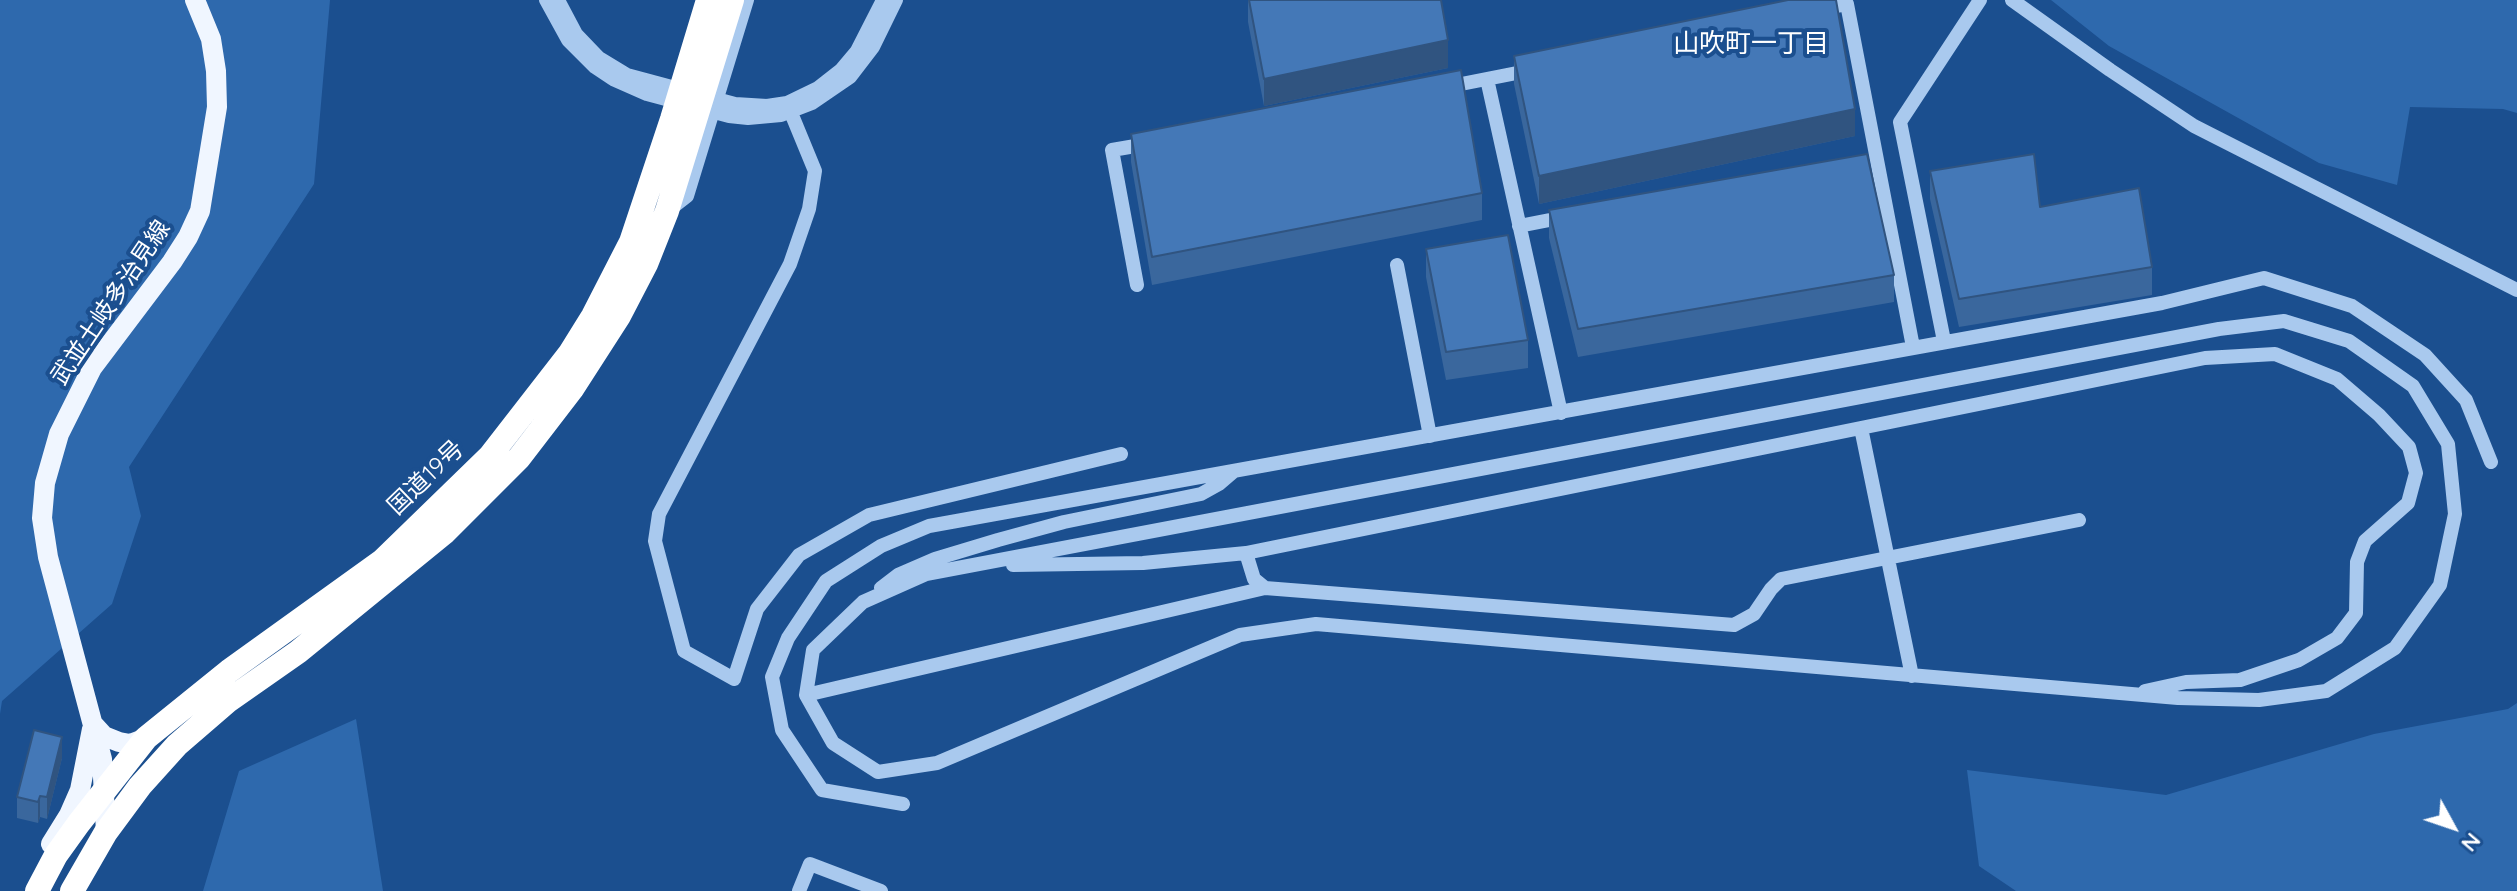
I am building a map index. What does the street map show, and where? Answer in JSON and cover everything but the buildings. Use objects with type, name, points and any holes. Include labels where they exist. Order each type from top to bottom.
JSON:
[{"type":"highway","name":"国道19号","points":[[37,891],[56,855],[146,738],[229,671],[382,561],[490,456],[570,353],[631,242],[708,0]]},
{"type":"highway","name":"国道19号","points":[[72,891],[106,832],[140,786],[177,745],[228,701],[298,652],[444,533],[519,458],[572,389],[619,316],[646,264],[667,211],[732,0]]},
{"type":"main road","name":"武並土岐多治見線","points":[[106,832],[102,759],[48,557],[42,518],[45,483],[59,434],[92,368],[172,262],[200,211],[217,107],[211,39],[195,0]]},
{"type":"main road","points":[[93,724],[104,736],[119,742],[130,744],[146,738]]},
{"type":"main road","points":[[30,891],[37,866],[69,815],[80,790],[93,724]]},
{"type":"street","points":[[546,0],[557,24],[581,55],[613,79],[749,112],[812,103],[850,77],[873,47],[896,0]]},
{"type":"street","points":[[558,0],[576,34],[599,58],[649,89]]},
{"type":"street","points":[[667,211],[687,196],[747,0]]},
{"type":"street","points":[[789,107],[841,70],[857,51],[883,0]]},
{"type":"street","points":[[1944,341],[1900,122],[1980,0]]},
{"type":"street","points":[[2012,0],[2194,126],[2517,290]]},
{"type":"street","points":[[1800,14],[1847,4],[1913,347]]},
{"type":"street","points":[[1425,91],[1549,66]]},
{"type":"street","points":[[1487,79],[1561,413]]},
{"type":"street","points":[[789,107],[815,171],[809,209],[790,264],[659,514],[655,541],[684,651],[734,679],[757,609],[799,555],[869,515],[1121,454]]},
{"type":"street","points":[[1137,285],[1112,150],[1159,142]]},
{"type":"street","points":[[1861,161],[1876,158]]},
{"type":"street","points":[[1519,226],[1581,214]]},
{"type":"street","points":[[1397,265],[1430,436]]},
{"type":"street","points":[[903,804],[822,790],[782,730],[772,677],[788,638],[826,581],[881,546],[929,526],[2162,303],[2264,278],[2352,306],[2425,355],[2466,400],[2491,462]]},
{"type":"street","points":[[863,602],[926,574],[2219,329],[2284,321],[2349,341],[2413,386],[2448,444],[2455,514],[2440,585],[2395,648],[2326,691],[2259,700],[2178,698],[1316,624],[1240,635],[937,763],[878,772],[833,743],[806,695],[813,650],[863,602],[898,575],[935,559],[1064,522],[1201,494],[1233,471]]},
{"type":"street","points":[[973,565],[1143,563],[1246,553],[2205,358],[2275,354],[2337,379],[2379,415],[2409,447],[2416,473],[2408,503],[2365,541],[2357,562],[2356,613],[2337,638],[2299,660],[2240,680],[2186,682],[2132,694]]},
{"type":"street","points":[[1861,428],[1912,676]]},
{"type":"street","points":[[806,695],[1265,588],[1734,625],[1754,614],[1781,579],[2079,520]]},
{"type":"street","points":[[1246,553],[1254,579],[1265,588]]},
{"type":"street","points":[[799,891],[810,864],[881,891]]},
{"type":"shaded area","points":[[0,0],[330,0],[314,184],[129,467],[141,516],[112,604],[2,701],[0,714]]},
{"type":"shaded area","points":[[2051,0],[2517,0],[2517,113],[2503,109],[2410,107],[2397,185],[2319,163],[2109,46]]},
{"type":"shaded area","points":[[2517,703],[2517,891],[2016,891],[1979,866],[1967,770],[2166,795],[2374,734],[2508,709]]},
{"type":"shaded area","points":[[356,719],[383,891],[203,891],[239,771]]},
{"type":"district","name":"山吹町一丁目","points":[[1751,44]]}]
